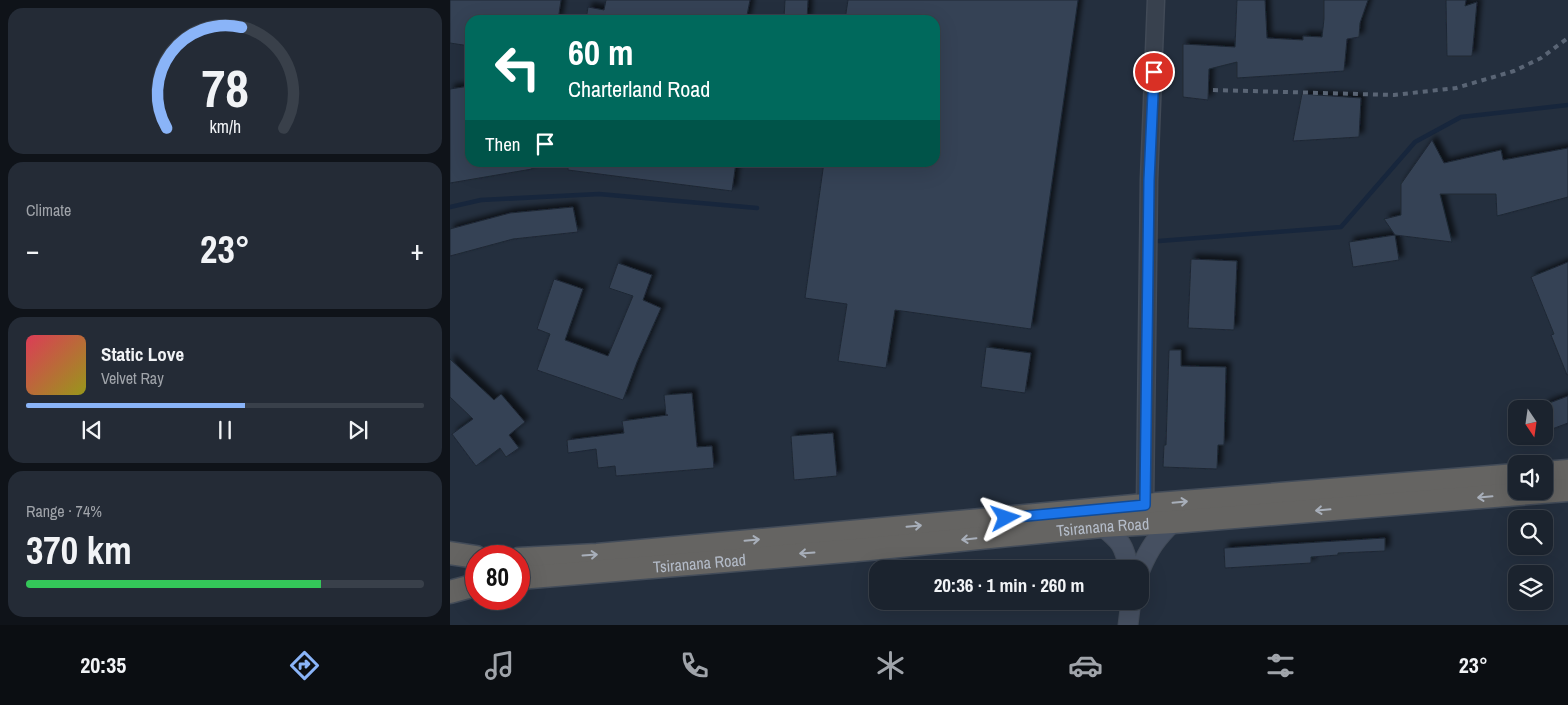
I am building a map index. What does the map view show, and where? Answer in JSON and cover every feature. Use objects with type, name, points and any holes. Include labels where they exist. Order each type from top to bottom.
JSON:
[{"type":"highway","points":[[1553,471],[1568,470]]},
{"type":"highway","name":"Tsiranana Road","points":[[530,558],[596,555],[1145,505],[1508,476]]},
{"type":"highway","name":"Tsiranana Road","points":[[530,577],[776,555],[869,549],[1102,526],[1568,490]]},
{"type":"highway","points":[[450,553],[465,555]]},
{"type":"highway","points":[[450,592],[465,588]]},
{"type":"main road","points":[[1144,560],[1156,538],[1173,522]]},
{"type":"main road","points":[[1102,526],[1118,538],[1126,552],[1127,560]]},
{"type":"main road","points":[[1128,625],[1130,610]]},
{"type":"street","points":[[1145,505],[1149,180],[1156,0]]},
{"type":"building","points":[[450,0],[561,0],[559,15],[465,15],[465,45],[450,43]]},
{"type":"building","points":[[606,0],[750,0],[747,15],[587,15],[588,7],[604,10]]},
{"type":"building","points":[[785,0],[808,0],[807,15],[784,15]]},
{"type":"building","points":[[848,0],[1078,0],[1031,329],[895,310],[886,368],[838,361],[847,304],[805,298],[823,167],[940,167],[940,15],[846,15]]},
{"type":"building","points":[[1237,0],[1265,0],[1267,38],[1303,40],[1303,36],[1322,37],[1324,0],[1368,0],[1360,23],[1359,37],[1347,39],[1344,71],[1237,78],[1237,62],[1209,69],[1208,100],[1183,97],[1183,44],[1235,47]]},
{"type":"building","points":[[1446,0],[1466,0],[1465,6],[1477,2],[1472,56],[1447,56]]},
{"type":"building","points":[[465,87],[465,167],[532,167],[532,169],[450,183],[450,89]]},
{"type":"building","points":[[1302,94],[1361,98],[1359,137],[1293,141]]},
{"type":"building","points":[[1432,140],[1444,163],[1501,150],[1503,160],[1568,148],[1568,197],[1497,216],[1496,194],[1440,194],[1452,242],[1395,235],[1384,219],[1401,215],[1401,184]]},
{"type":"building","points":[[568,167],[735,167],[732,191],[568,170]]},
{"type":"building","points":[[573,207],[578,232],[513,239],[450,256],[450,229],[510,213]]},
{"type":"building","points":[[1395,235],[1399,260],[1353,267],[1349,242]]},
{"type":"building","points":[[1191,259],[1237,261],[1234,330],[1188,328]]},
{"type":"building","points":[[1568,262],[1567,375],[1551,335],[1554,334],[1531,277]]},
{"type":"building","points":[[618,263],[652,275],[643,300],[661,308],[637,362],[623,400],[537,370],[550,334],[537,329],[554,279],[583,289],[565,340],[608,356],[633,296],[609,288]]},
{"type":"building","points":[[986,347],[1031,353],[1025,393],[981,387]]},
{"type":"building","points":[[1169,350],[1181,350],[1181,366],[1226,367],[1224,445],[1218,445],[1217,469],[1163,467],[1164,445],[1166,445]]},
{"type":"building","points":[[450,359],[494,400],[501,394],[525,422],[509,435],[519,448],[506,457],[500,448],[476,466],[452,434],[473,419],[450,397]]},
{"type":"building","points":[[692,393],[697,447],[712,446],[714,468],[616,476],[615,466],[598,468],[596,449],[568,453],[567,440],[624,433],[622,421],[668,415],[666,415],[664,395]]},
{"type":"building","points":[[1568,396],[1568,423],[1553,429],[1553,402]]},
{"type":"building","points":[[833,433],[837,476],[794,480],[791,436]]},
{"type":"building","points":[[1385,538],[1385,551],[1338,553],[1338,555],[1311,557],[1311,563],[1225,568],[1224,548]]},
{"type":"waterway","points":[[1159,241],[1341,227],[1415,142],[1461,117],[1568,105]]},
{"type":"waterway","points":[[450,207],[481,200],[599,194],[757,208]]},
{"type":"railway","points":[[1213,90],[1394,95],[1456,88],[1514,71],[1541,58],[1568,38]]},
{"type":"route","points":[[1006,518],[1145,505],[1149,180],[1154,72]]}]
